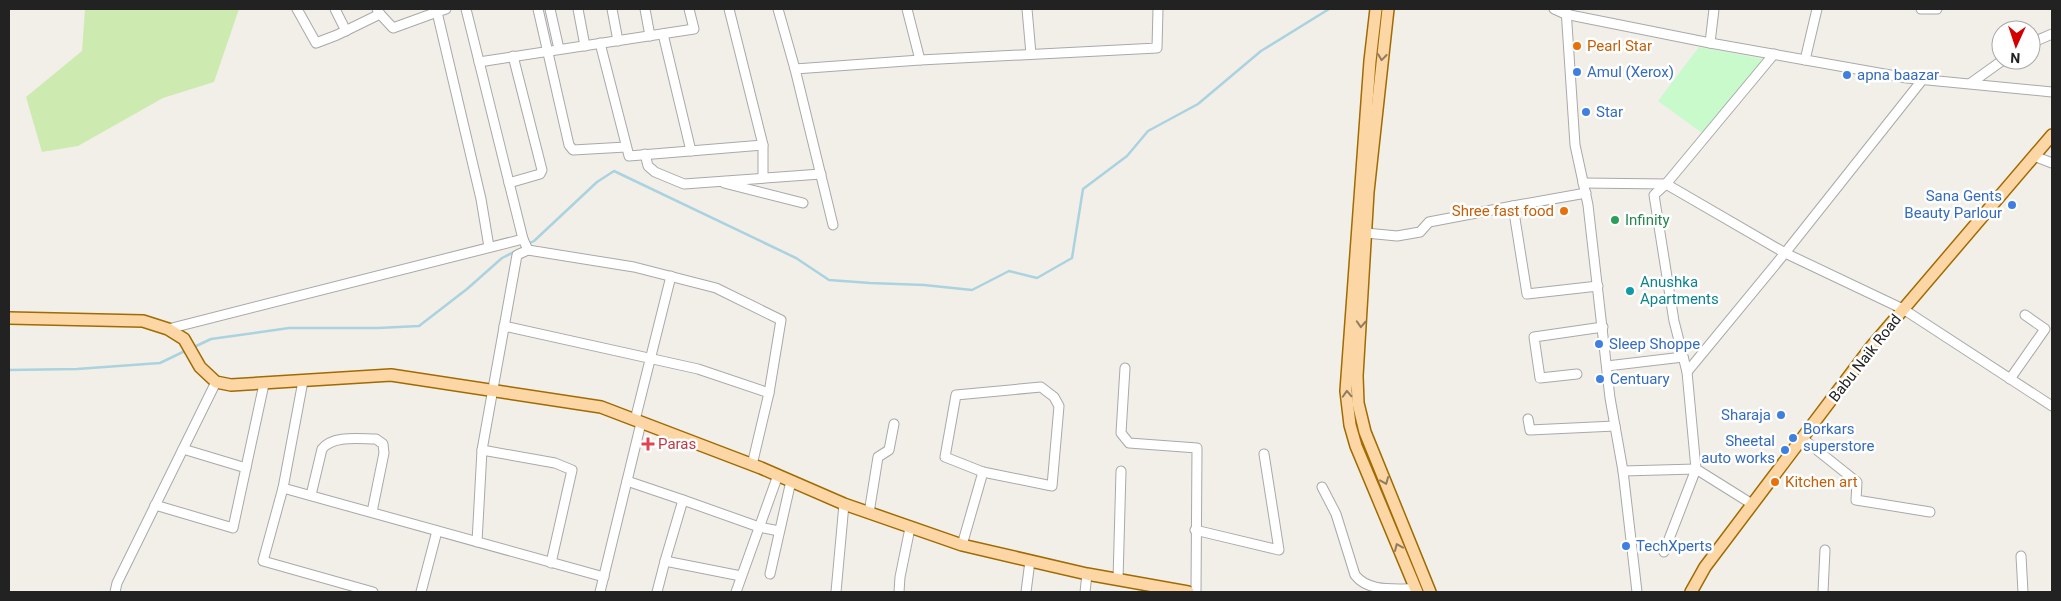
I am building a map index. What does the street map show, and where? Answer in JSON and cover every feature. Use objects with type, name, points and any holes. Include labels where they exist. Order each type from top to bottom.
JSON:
[{"type":"main road","points":[[1376,9],[1370,61],[1346,391],[1350,426],[1356,446],[1416,590]]},
{"type":"main road","points":[[1388,9],[1369,182],[1358,403],[1365,432],[1430,592]]},
{"type":"main road","name":"Babu Naik Road","points":[[1691,592],[1705,567],[1871,348],[2052,134]]},
{"type":"main road","points":[[9,318],[143,321],[168,329],[184,339],[200,367],[216,382],[231,385],[391,375],[601,407],[778,475],[844,504],[962,546],[1087,574],[1188,592]]},
{"type":"street","points":[[297,9],[316,42],[346,31],[378,11],[394,28],[441,10],[489,247]]},
{"type":"street","points":[[335,9],[346,31]]},
{"type":"street","points":[[466,9],[523,239],[528,250]]},
{"type":"street","points":[[538,9],[570,145],[573,150],[626,146]]},
{"type":"street","points":[[550,9],[559,50]]},
{"type":"street","points":[[578,9],[585,46]]},
{"type":"street","points":[[612,9],[618,41]]},
{"type":"street","points":[[645,9],[650,36]]},
{"type":"street","points":[[479,62],[694,29],[689,9]]},
{"type":"street","points":[[729,9],[763,145],[762,178]]},
{"type":"street","points":[[778,9],[834,225]]},
{"type":"street","points":[[907,9],[920,60]]},
{"type":"street","points":[[1027,9],[1031,54]]},
{"type":"street","points":[[795,69],[920,60],[1157,48],[1158,9]]},
{"type":"street","points":[[1554,9],[1710,43],[1805,60],[1923,79],[2052,92]]},
{"type":"street","points":[[1710,43],[1714,9]]},
{"type":"street","points":[[1805,60],[1817,9]]},
{"type":"street","points":[[1921,9],[1937,9]]},
{"type":"street","points":[[1566,11],[1575,145],[1586,193],[1607,366],[1623,471],[1636,592]]},
{"type":"street","points":[[663,34],[690,151]]},
{"type":"street","points":[[600,43],[628,156],[763,145]]},
{"type":"street","points":[[1664,552],[1696,469],[1687,372],[1674,321],[1654,195],[1666,184],[1774,54]]},
{"type":"street","points":[[509,183],[535,177],[542,170],[514,56]]},
{"type":"street","points":[[1971,83],[1991,69]]},
{"type":"street","points":[[1687,372],[1923,79]]},
{"type":"street","points":[[645,154],[648,166],[655,172],[665,178],[684,184],[821,174]]},
{"type":"street","points":[[2034,156],[2052,163]]},
{"type":"street","points":[[716,181],[803,203]]},
{"type":"street","points":[[1583,183],[1666,184],[1785,252],[1904,309],[2052,406]]},
{"type":"street","points":[[1366,233],[1397,236],[1420,232],[1429,222],[1586,193]]},
{"type":"street","points":[[1513,206],[1527,294],[1598,286]]},
{"type":"street","points":[[168,329],[523,239]]},
{"type":"street","points":[[478,542],[482,450],[492,390],[517,255],[528,250],[634,267],[716,288],[781,320],[769,393],[752,465]]},
{"type":"street","points":[[600,592],[627,481],[650,358],[671,276]]},
{"type":"street","points":[[2010,378],[2045,328],[2025,315]]},
{"type":"street","points":[[504,326],[698,368],[769,393]]},
{"type":"street","points":[[1577,374],[1540,378],[1534,337],[1603,327]]},
{"type":"street","points":[[1607,366],[1683,356]]},
{"type":"street","points":[[1126,368],[1121,433],[1129,443],[1197,448],[1196,592]]},
{"type":"street","points":[[303,381],[283,488],[263,561],[355,590],[373,592]]},
{"type":"street","points":[[115,592],[117,583],[216,382]]},
{"type":"street","points":[[155,505],[233,528],[264,384]]},
{"type":"street","points":[[1041,387],[1054,397],[1059,406],[1052,486],[983,472],[945,457],[956,396],[1041,387]]},
{"type":"street","points":[[1528,419],[1530,430],[1615,426]]},
{"type":"street","points":[[869,513],[878,457],[888,450],[894,424]]},
{"type":"street","points":[[1802,438],[1857,482],[1856,500],[1930,512]]},
{"type":"street","points":[[310,495],[322,449],[327,443],[334,440],[376,439],[383,444],[384,452],[372,512]]},
{"type":"street","points":[[183,449],[246,468]]},
{"type":"street","points":[[482,450],[555,463],[572,470],[551,563]]},
{"type":"street","points":[[1195,530],[1279,550],[1264,454]]},
{"type":"street","points":[[1623,471],[1696,469],[1752,504]]},
{"type":"street","points":[[1118,580],[1121,471]]},
{"type":"street","points":[[962,546],[983,472]]},
{"type":"street","points":[[736,592],[778,475]]},
{"type":"street","points":[[627,481],[759,527],[779,531]]},
{"type":"street","points":[[770,574],[791,481]]},
{"type":"street","points":[[1322,487],[1336,514],[1355,575],[1359,580],[1376,588],[1416,590]]},
{"type":"street","points":[[283,488],[604,577]]},
{"type":"street","points":[[657,592],[683,500]]},
{"type":"street","points":[[836,592],[844,504]]},
{"type":"street","points":[[899,592],[900,577],[910,528]]},
{"type":"street","points":[[421,592],[437,531]]},
{"type":"street","points":[[1822,592],[1825,550]]},
{"type":"street","points":[[2021,556],[2023,592]]},
{"type":"street","points":[[665,561],[741,576]]},
{"type":"street","points":[[1026,592],[1030,561]]},
{"type":"street","points":[[1085,592],[1087,574]]},
{"type":"green space","points":[[85,9],[239,9],[214,82],[163,98],[78,146],[42,152],[26,97],[82,51]]},
{"type":"green space","points":[[1699,47],[1764,59],[1705,135],[1658,101]]},
{"type":"waterway","points":[[528,244],[534,241],[597,182],[614,171],[796,258],[829,280],[924,285],[972,290],[1009,271],[1037,278],[1072,258],[1083,189],[1127,156],[1148,131],[1198,104],[1261,51],[1329,9]]},
{"type":"waterway","points":[[192,348],[211,339],[289,328],[419,326],[467,289],[502,258],[524,247]]},
{"type":"waterway","points":[[9,370],[77,369],[160,363],[187,350]]},
{"type":"place","name":"Pearl Star","points":[[1577,46]]},
{"type":"place","name":"Amul (Xerox)","points":[[1577,72]]},
{"type":"place","name":"apna baazar","points":[[1847,75]]},
{"type":"place","name":"Star","points":[[1586,112]]},
{"type":"place","name":"Sana Gents Beauty Parlour","points":[[2012,205]]},
{"type":"place","name":"Shree fast food","points":[[1564,211]]},
{"type":"place","name":"Infinity","points":[[1615,220]]},
{"type":"place","name":"Anushka Apartments","points":[[1630,291]]},
{"type":"place","name":"Sleep Shoppe","points":[[1599,344]]},
{"type":"place","name":"Centuary","points":[[1600,379]]},
{"type":"place","name":"Sharaja","points":[[1781,415]]},
{"type":"place","name":"Borkars superstore","points":[[1793,438]]},
{"type":"place","name":"Paras","points":[[648,444]]},
{"type":"place","name":"Sheetal auto works","points":[[1785,450]]},
{"type":"place","name":"Kitchen art","points":[[1775,482]]},
{"type":"place","name":"TechXperts","points":[[1626,546]]}]
